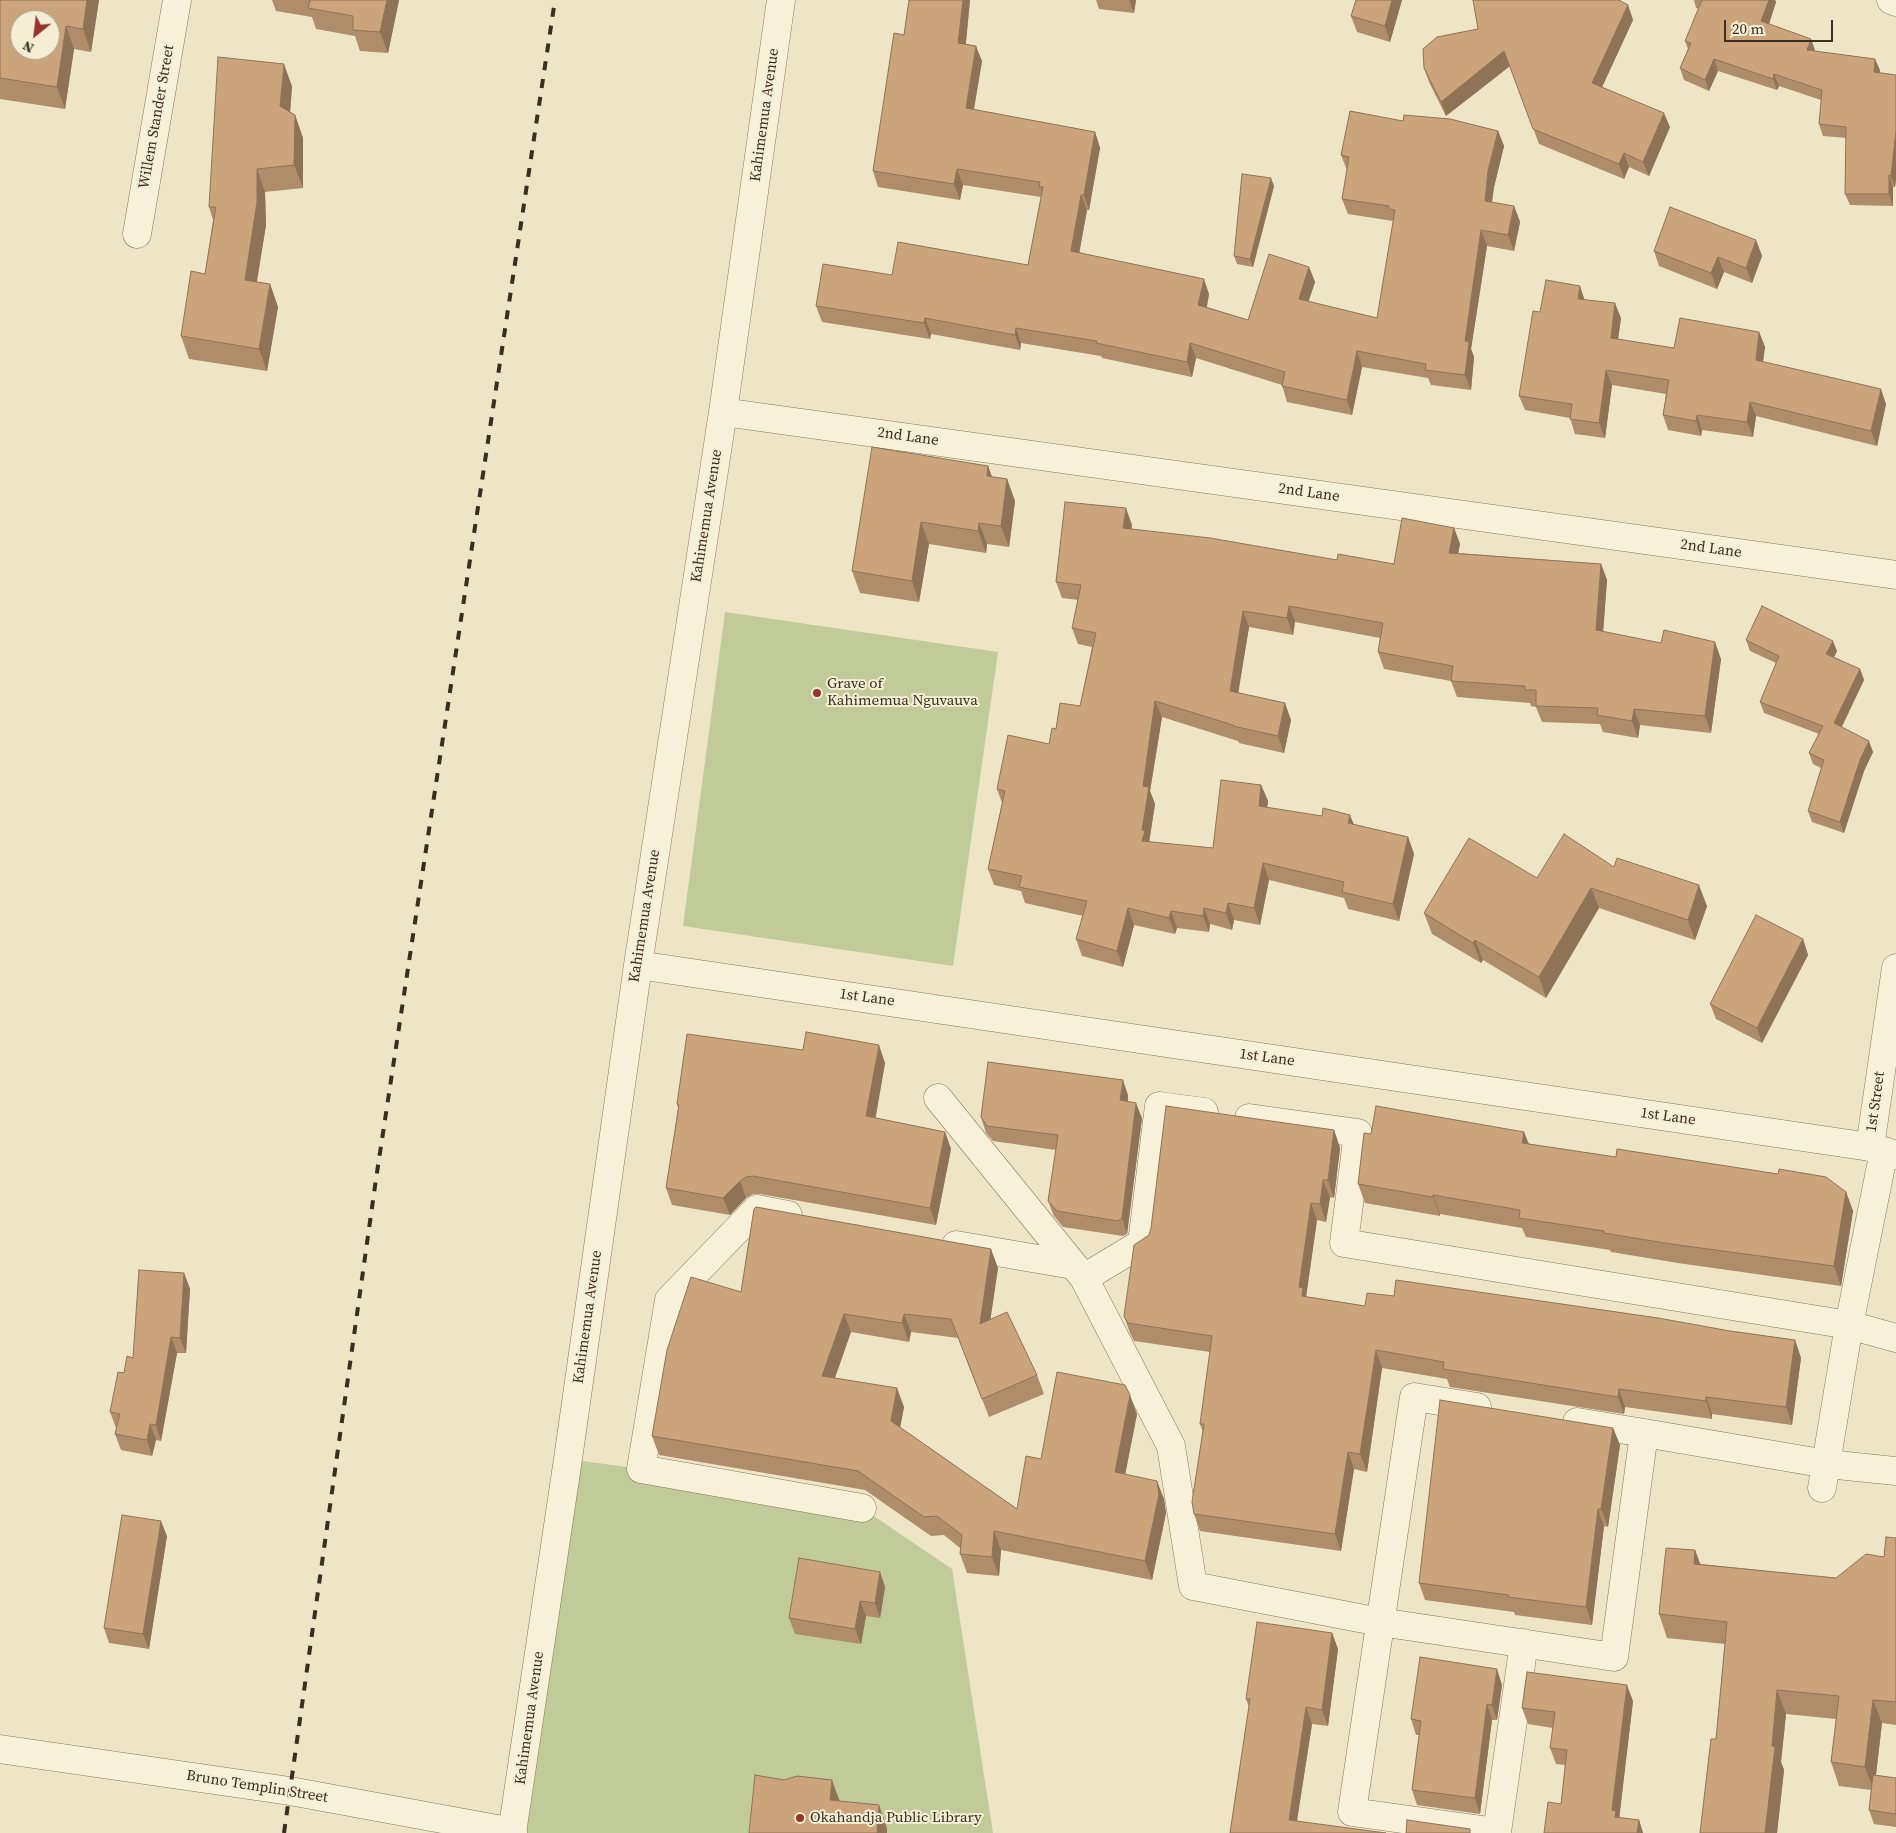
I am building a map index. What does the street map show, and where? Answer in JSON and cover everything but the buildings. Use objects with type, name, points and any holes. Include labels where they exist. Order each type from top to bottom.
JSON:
[{"type":"street","name":"Willem Stander Street","points":[[137,234],[178,0]]},
{"type":"street","name":"Kahimemua Avenue","points":[[513,1832],[638,965],[723,412],[781,0]]},
{"type":"street","points":[[1891,0],[1896,2]]},
{"type":"street","name":"2nd Lane","points":[[723,412],[1896,575]]},
{"type":"street","name":"1st Lane","points":[[638,965],[1883,1151]]},
{"type":"street","name":"1st Street","points":[[1825,1476],[1849,1325],[1883,1151],[1896,968]]},
{"type":"street","points":[[938,1098],[1078,1271],[1171,1446],[1193,1586],[1380,1622],[1614,1657],[1644,1433]]},
{"type":"street","points":[[929,1240],[1078,1271],[1142,1243],[1159,1106],[1358,1133],[1344,1243],[1849,1325],[1896,1338]]},
{"type":"street","points":[[814,1220],[757,1209],[669,1300],[641,1469],[862,1508]]},
{"type":"street","points":[[1500,1411],[1414,1397],[1352,1812],[1497,1832],[1524,1644]]},
{"type":"street","points":[[1548,1418],[1644,1433],[1825,1476],[1896,1471]]},
{"type":"street","name":"Bruno Templin Street","points":[[0,1749],[290,1791],[513,1832]]},
{"type":"green space","points":[[725,612],[998,652],[953,966],[683,926]]},
{"type":"green space","points":[[568,1459],[641,1469],[862,1508],[952,1569],[993,1833],[512,1833]]},
{"type":"railway","points":[[284,1833],[376,1179],[555,0]]},
{"type":"place","name":"Grave of Kahimemua Nguvauva","points":[[817,693]]},
{"type":"place","name":"Okahandja Public Library","points":[[800,1818]]}]
